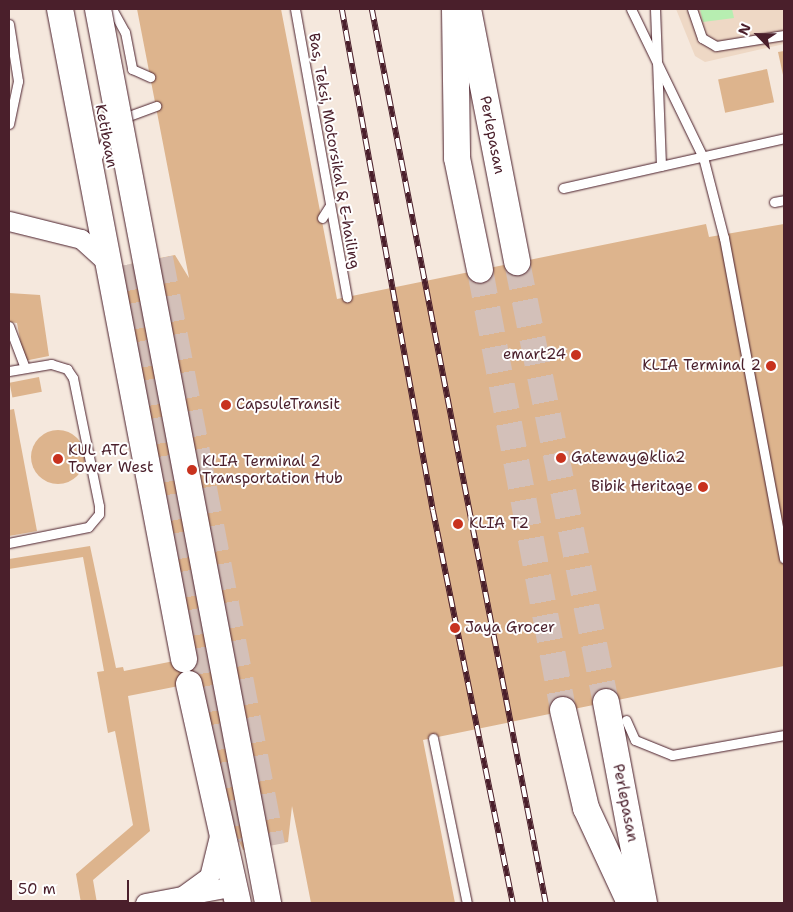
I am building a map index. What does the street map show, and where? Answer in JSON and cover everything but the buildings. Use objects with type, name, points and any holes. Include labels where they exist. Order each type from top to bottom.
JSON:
[{"type":"main road","points":[[60,9],[93,180],[119,264],[186,672],[220,817],[238,874]]},
{"type":"main road","name":"Ketibaan","points":[[82,9],[92,62],[119,264]]},
{"type":"main road","points":[[98,9],[268,903]]},
{"type":"main road","points":[[455,9],[457,158],[480,270]]},
{"type":"main road","name":"Perlepasan","points":[[468,9],[516,262]]},
{"type":"main road","points":[[92,62],[150,215],[160,258]]},
{"type":"main road","name":"Perlepasan","points":[[606,702],[644,903]]},
{"type":"main road","points":[[563,710],[586,808],[630,903]]},
{"type":"main road","points":[[272,845],[277,903]]},
{"type":"street","points":[[9,221],[81,239],[119,264]]},
{"type":"street","points":[[181,897],[208,877],[219,846],[220,817]]},
{"type":"street","points":[[145,903],[181,897],[238,874]]},
{"type":"lane","points":[[112,9],[125,32],[132,69],[150,77]]},
{"type":"lane","name":"Bas, Teksi, Motorsikal & E-hailing","points":[[295,9],[346,298]]},
{"type":"lane","points":[[631,9],[658,61],[703,157],[724,238],[784,558]]},
{"type":"lane","points":[[655,9],[661,166]]},
{"type":"lane","points":[[692,9],[702,38],[716,46],[784,35]]},
{"type":"lane","points":[[9,24],[18,81],[9,124]]},
{"type":"lane","points":[[93,180],[95,162],[115,121],[156,106]]},
{"type":"lane","points":[[563,188],[784,138]]},
{"type":"lane","points":[[774,202],[784,200]]},
{"type":"lane","points":[[322,218],[330,205]]},
{"type":"lane","points":[[9,326],[25,368]]},
{"type":"lane","points":[[9,371],[59,365],[72,378],[98,514],[79,530],[9,543]]},
{"type":"lane","points":[[626,720],[636,740],[672,755],[784,735]]},
{"type":"lane","points":[[433,738],[467,903]]},
{"type":"shaded area","points":[[676,9],[784,9],[784,44],[705,62],[695,56]]},
{"type":"green space","points":[[700,9],[732,9],[734,18],[703,22]]},
{"type":"tunnel","points":[[160,258],[272,845]]},
{"type":"tunnel","points":[[517,262],[606,702]]},
{"type":"tunnel","points":[[130,264],[239,842]]},
{"type":"tunnel","points":[[480,270],[563,710]]},
{"type":"railway","points":[[342,9],[433,510],[513,903]]},
{"type":"railway","points":[[372,9],[546,903]]},
{"type":"place","name":"emart24","points":[[576,355]]},
{"type":"place","name":"KLIA Terminal 2","points":[[771,366]]},
{"type":"place","name":"CapsuleTransit","points":[[226,405]]},
{"type":"place","name":"Gateway@klia2","points":[[561,458]]},
{"type":"place","name":"KUL ATC Tower West","points":[[58,459]]},
{"type":"place","name":"KLIA Terminal 2 Transportation Hub","points":[[192,470]]},
{"type":"place","name":"Bibik Heritage","points":[[703,487]]},
{"type":"place","name":"KLIA T2","points":[[458,524]]},
{"type":"place","name":"Jaya Grocer","points":[[455,628]]}]
